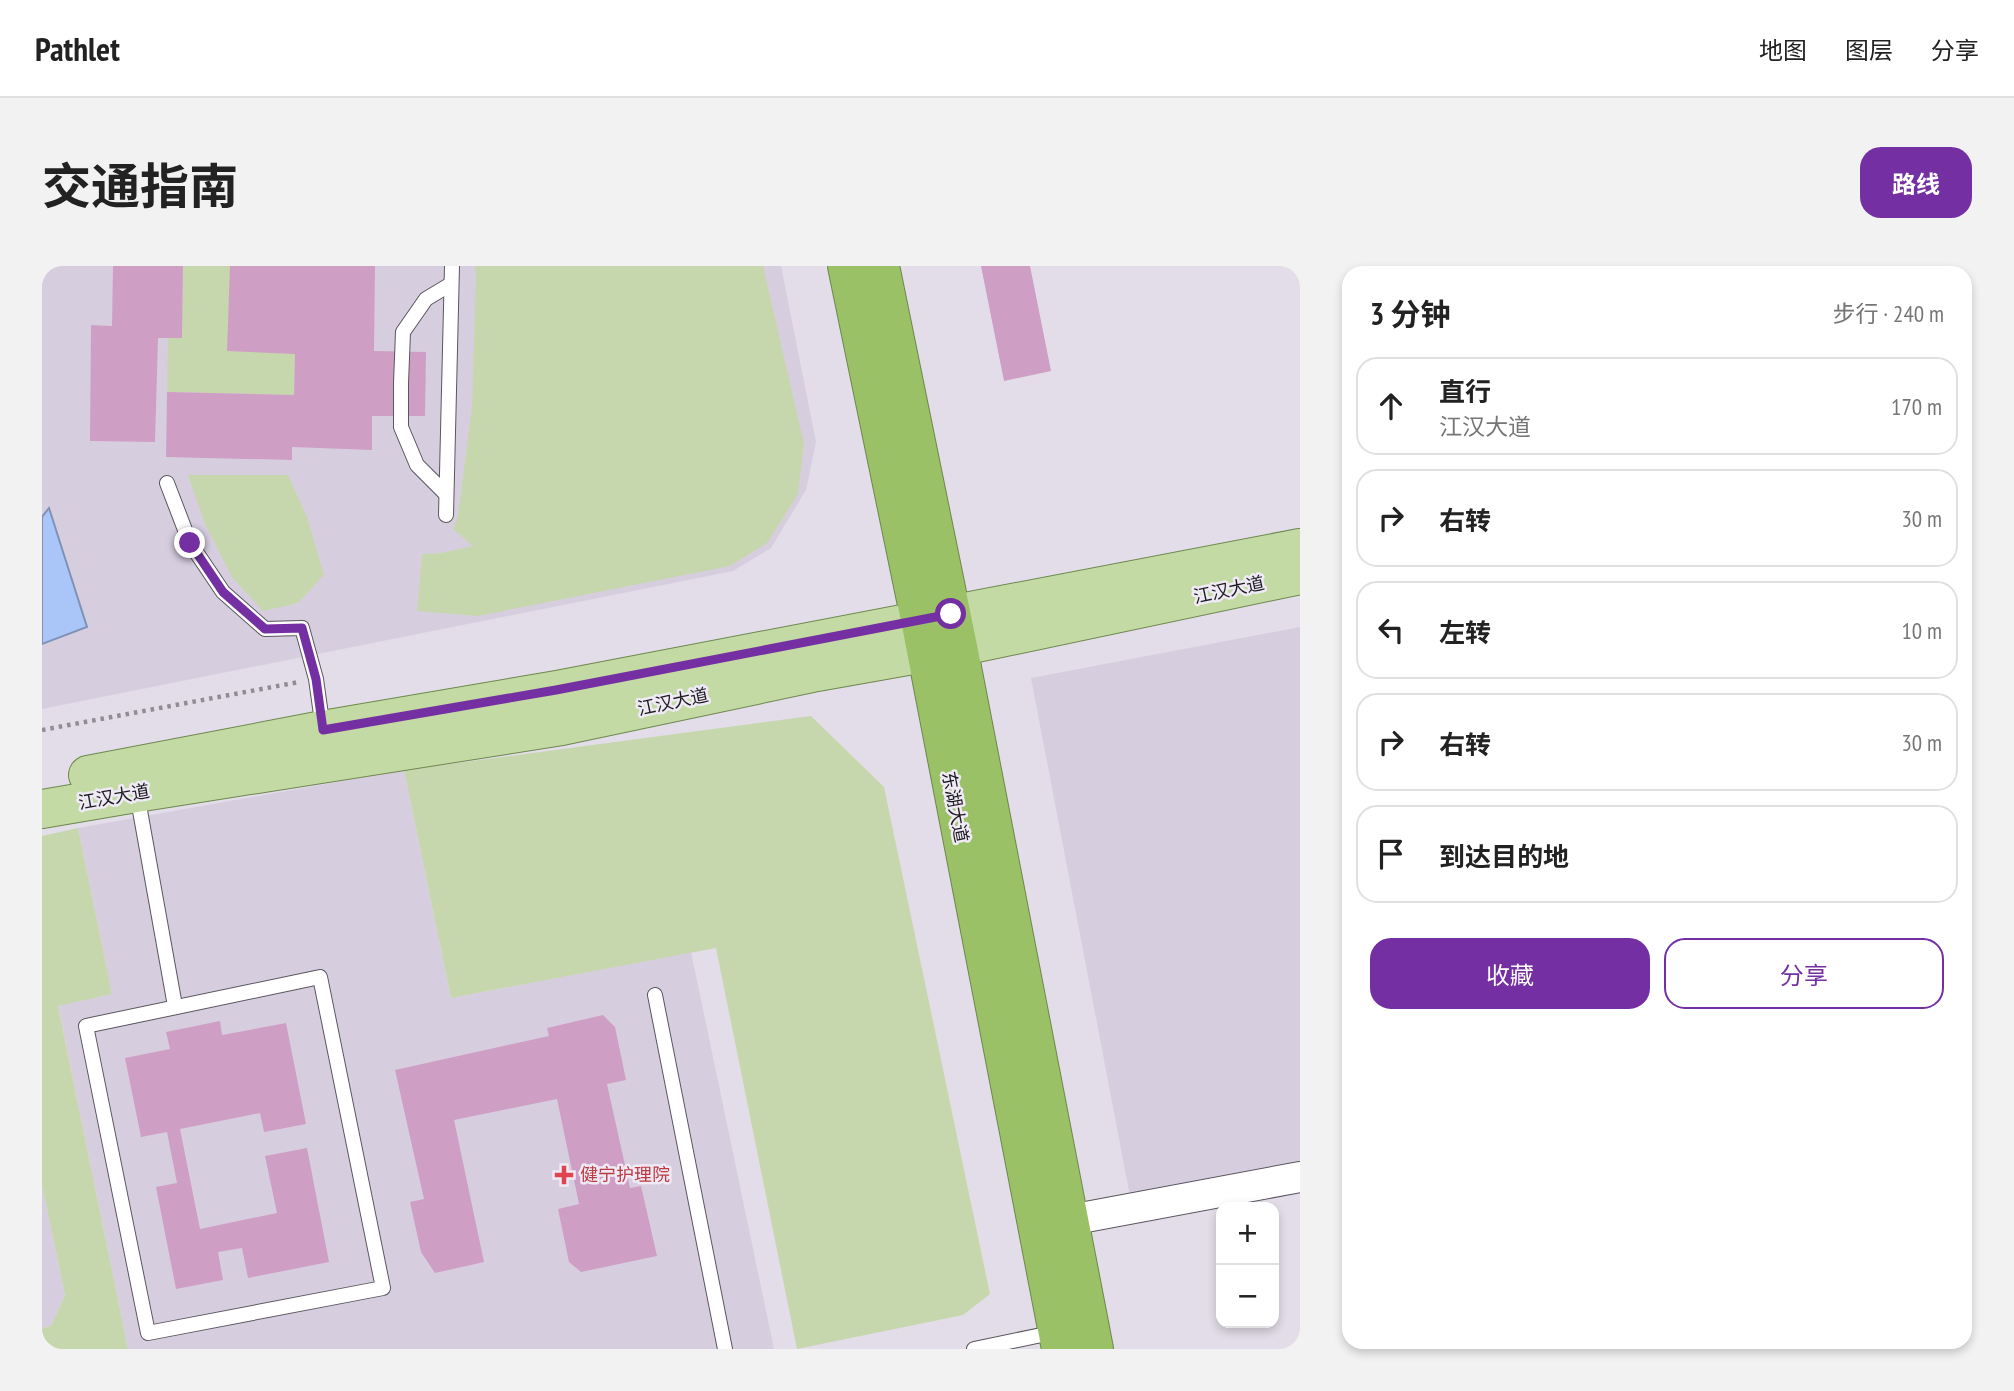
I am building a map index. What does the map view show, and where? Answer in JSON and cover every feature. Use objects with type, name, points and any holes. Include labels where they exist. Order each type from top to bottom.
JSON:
[{"type":"highway","name":"东湖大道","points":[[847,266],[938,633],[1069,1220],[1094,1349]]},
{"type":"highway","name":"东湖大道","points":[[880,266],[938,633],[1059,1340]]},
{"type":"main road","name":"江汉大道","points":[[42,809],[562,726],[817,672],[938,633],[1300,548]]},
{"type":"main road","name":"江汉大道","points":[[42,783],[570,687],[938,633],[1300,575]]},
{"type":"street","points":[[1069,1220],[1300,1177]]},
{"type":"lane","points":[[446,515],[452,266]]},
{"type":"lane","points":[[446,494],[417,465],[401,426],[401,383],[403,332],[426,299],[451,285]]},
{"type":"lane","points":[[167,483],[190,543],[223,592],[265,629],[302,628],[316,679],[323,730]]},
{"type":"lane","points":[[136,793],[175,1006]]},
{"type":"lane","points":[[320,977],[383,1288],[148,1334],[86,1026],[175,1006],[320,977]]},
{"type":"lane","points":[[654,995],[725,1349]]},
{"type":"lane","points":[[974,1349],[1059,1340]]},
{"type":"path","points":[[42,730],[316,679]]},
{"type":"shaded area","points":[[42,266],[781,266],[816,442],[806,490],[771,548],[733,571],[42,709]]},
{"type":"shaded area","points":[[1300,627],[1300,1164],[1130,1196],[1031,678]]},
{"type":"shaded area","points":[[404,770],[451,998],[691,952],[774,1349],[128,1349],[58,1005],[112,994],[78,828]]},
{"type":"shaded area","points":[[42,1185],[65,1295],[51,1326],[42,1328]]},
{"type":"green space","points":[[183,266],[230,266],[295,354],[294,395],[167,392],[168,338],[182,337]]},
{"type":"green space","points":[[475,266],[763,266],[804,444],[798,494],[767,543],[730,566],[478,616],[417,611],[422,554],[473,546],[453,529],[458,516],[472,406]]},
{"type":"green space","points":[[188,475],[288,475],[307,517],[324,575],[298,603],[263,611],[232,577],[205,524]]},
{"type":"green space","points":[[811,716],[884,787],[990,1294],[963,1315],[797,1349],[716,948],[451,998],[404,770]]},
{"type":"green space","points":[[78,828],[112,994],[58,1006],[128,1349],[42,1349],[42,1328],[51,1326],[65,1295],[42,1185],[42,836]]},
{"type":"water","points":[[49,508],[87,627],[42,644],[42,517]]},
{"type":"building","points":[[113,266],[183,266],[182,338],[158,338],[155,442],[90,441],[91,325],[112,326]]},
{"type":"building","points":[[230,266],[375,266],[374,351],[426,352],[425,416],[372,416],[372,450],[292,447],[292,460],[166,457],[167,392],[294,395],[295,354],[227,351]]},
{"type":"building","points":[[981,266],[1030,266],[1051,371],[1004,381]]},
{"type":"building","points":[[603,1015],[615,1027],[626,1080],[607,1084],[630,1188],[641,1186],[657,1256],[581,1272],[569,1262],[558,1209],[579,1204],[557,1099],[454,1120],[484,1262],[435,1273],[421,1252],[410,1202],[424,1199],[395,1070],[549,1036],[547,1028]]},
{"type":"building","points":[[220,1021],[222,1035],[286,1023],[306,1124],[264,1132],[260,1113],[180,1129],[200,1229],[277,1213],[265,1156],[307,1148],[329,1262],[248,1278],[242,1248],[218,1252],[223,1280],[176,1289],[156,1187],[177,1183],[167,1132],[141,1137],[125,1058],[170,1049],[166,1032]]},
{"type":"place","name":"健宁护理院","points":[[564,1175]]},
{"type":"route","points":[[190,543],[223,592],[265,629],[302,628],[316,679],[323,730],[556,690],[951,614]]}]
